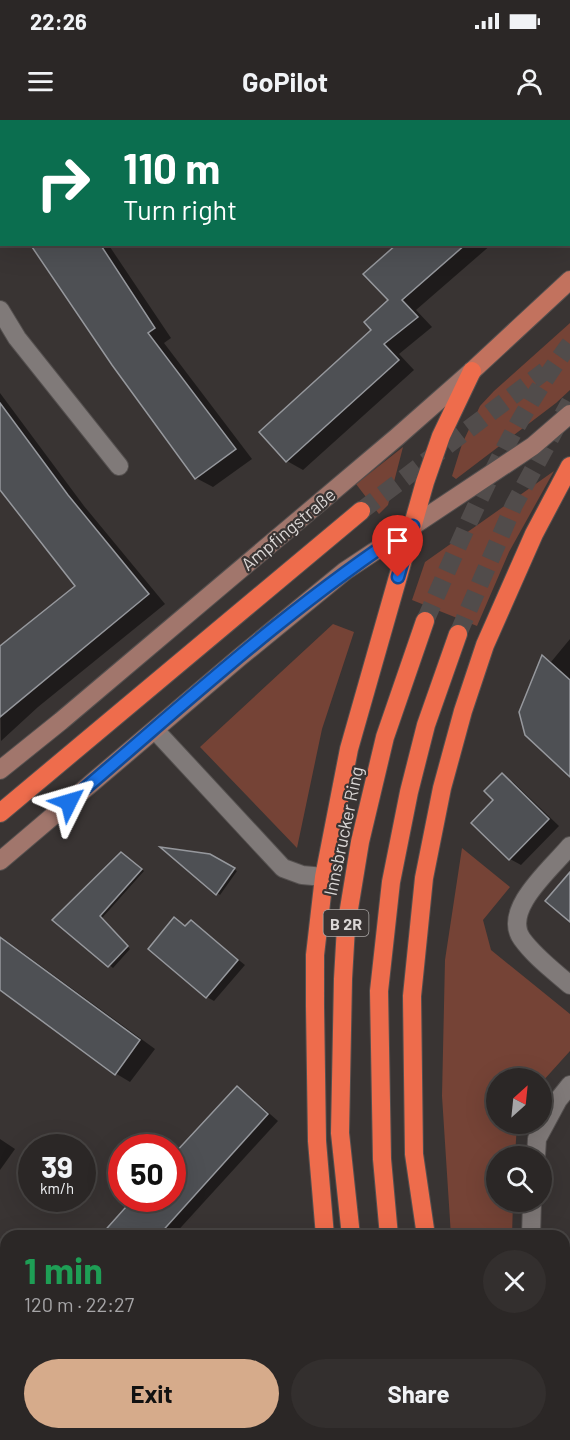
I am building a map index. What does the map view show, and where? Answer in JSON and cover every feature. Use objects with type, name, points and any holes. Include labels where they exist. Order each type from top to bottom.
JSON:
[{"type":"highway","points":[[324,1230],[317,1142],[315,1006],[315,955],[324,877],[349,749],[424,482],[441,436],[472,371]]},
{"type":"highway","points":[[425,1230],[414,1154],[412,996],[424,878],[442,788],[463,711],[485,645],[534,534],[570,466]]},
{"type":"highway","points":[[0,813],[361,511]]},
{"type":"highway","name":"Innsbrucker Ring","points":[[350,1230],[340,1133],[346,927],[360,842],[385,736],[425,621]]},
{"type":"highway","name":"B 2R","points":[[388,1230],[382,1159],[379,991],[390,893],[409,792],[426,725],[458,634]]},
{"type":"main road","name":"Ampfingstraße","points":[[0,770],[53,728],[397,437],[570,280]]},
{"type":"main road","points":[[0,861],[345,571],[533,446],[570,414]]},
{"type":"street","points":[[0,310],[17,338],[118,466]]},
{"type":"street","points":[[155,730],[283,868],[302,875],[324,877]]},
{"type":"street","points":[[570,846],[527,895],[520,906],[516,921],[520,937],[570,985]]},
{"type":"street","points":[[537,1146],[537,1138],[558,1100],[570,1085]]},
{"type":"street","points":[[531,1230],[532,1212]]},
{"type":"shaded area","points":[[570,323],[570,390],[456,479],[452,476],[462,444],[480,406]]},
{"type":"shaded area","points":[[403,447],[388,505],[379,514],[356,484]]},
{"type":"shaded area","points":[[554,471],[509,552],[477,626],[412,600],[425,562]]},
{"type":"shaded area","points":[[333,624],[354,632],[322,729],[297,848],[200,747]]},
{"type":"shaded area","points":[[462,848],[510,887],[483,920],[491,950],[570,1014],[570,1051],[552,1071],[552,1068],[486,1068],[486,1134],[516,1134],[516,1146],[486,1146],[486,1212],[513,1212],[512,1230],[451,1230],[442,1096],[445,960]]},
{"type":"building","points":[[31,246],[101,246],[155,328],[148,333],[236,449],[195,479],[112,365]]},
{"type":"building","points":[[395,246],[464,246],[402,300],[418,317],[384,344],[399,360],[286,462],[259,432],[371,330],[364,322],[388,300],[363,274]]},
{"type":"building","points":[[0,403],[68,495],[149,594],[0,717],[0,646],[75,586],[0,490]]},
{"type":"building","points":[[542,655],[570,680],[570,777],[525,735],[519,712]]},
{"type":"building","points":[[502,773],[549,819],[509,860],[471,823],[493,800],[484,791]]},
{"type":"building","points":[[160,847],[210,854],[235,868],[216,895]]},
{"type":"building","points":[[121,852],[142,869],[100,916],[128,946],[108,967],[52,920]]},
{"type":"building","points":[[570,872],[570,922],[545,901]]},
{"type":"building","points":[[174,917],[185,926],[191,920],[238,960],[206,998],[148,949]]},
{"type":"building","points":[[0,937],[140,1040],[115,1075],[0,990]]},
{"type":"building","points":[[237,1086],[268,1114],[186,1205],[186,1141]]},
{"type":"building","points":[[121,1212],[180,1212],[163,1230],[105,1230]]},
{"type":"tunnel","points":[[425,621],[473,513],[508,443],[547,376],[570,344]]},
{"type":"tunnel","points":[[361,511],[545,371]]},
{"type":"tunnel","points":[[458,634],[514,505],[570,402]]},
{"type":"route","points":[[69,802],[345,571],[413,526],[398,577]]}]
